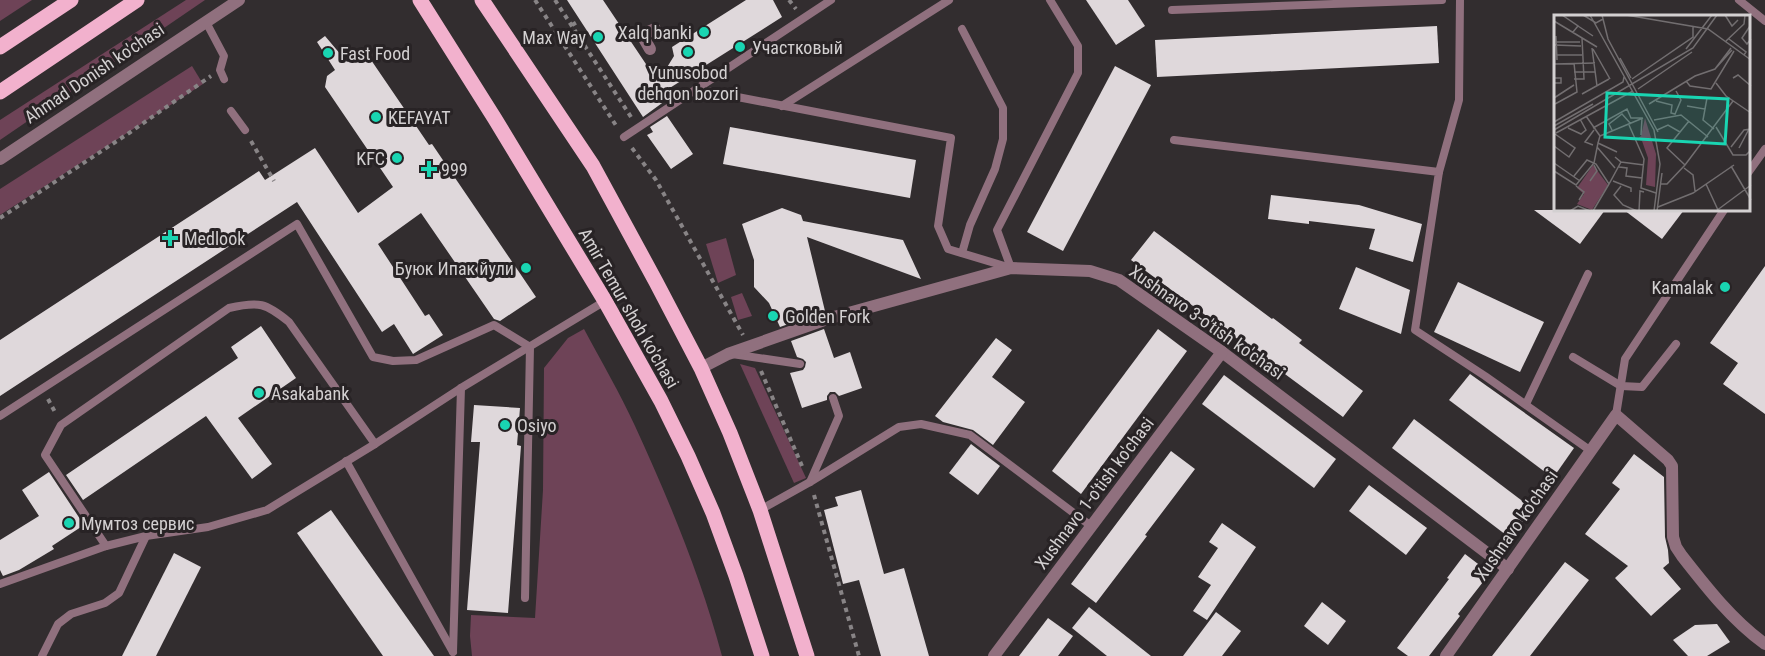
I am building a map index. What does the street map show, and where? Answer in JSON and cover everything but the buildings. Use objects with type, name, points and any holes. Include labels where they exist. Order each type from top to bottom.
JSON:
[{"type":"main road","points":[[0,47],[71,0]]},
{"type":"main road","name":"Ahmad Donish ko'chasi","points":[[0,92],[137,0]]},
{"type":"main road","name":"Amir Temur shoh ko'chasi","points":[[420,0],[495,118],[605,301],[661,401],[717,524],[762,656]]},
{"type":"main road","name":"Amir Temur shoh ko'chasi","points":[[482,0],[593,166],[701,368],[730,433],[760,510],[807,656]]},
{"type":"street","name":"Ahmad Donish ko'chasi","points":[[0,159],[238,0]]},
{"type":"street","points":[[650,49],[642,35],[655,29]]},
{"type":"street","name":"Xushnavo 3-o'tish ko'chasi","points":[[701,368],[728,354],[752,352],[827,319],[1011,268],[1090,271],[1119,280],[1222,352],[1508,569]]},
{"type":"street","name":"Xushnavo 1-o'tish ko'chasi","points":[[994,656],[1222,352]]},
{"type":"street","points":[[1616,415],[1672,466],[1673,537],[1682,556],[1728,612],[1746,630],[1765,644]]},
{"type":"street","name":"Xushnavo ko'chasi","points":[[1446,656],[1616,415]]},
{"type":"lane","points":[[624,137],[831,0]]},
{"type":"lane","points":[[782,106],[949,0]]},
{"type":"lane","points":[[1011,268],[997,230],[1077,73],[1078,46],[1050,0]]},
{"type":"lane","points":[[1173,10],[1442,0]]},
{"type":"lane","points":[[1460,0],[1459,100],[1439,172],[1415,330],[1526,404],[1591,451]]},
{"type":"lane","points":[[1739,0],[1765,21]]},
{"type":"lane","points":[[206,22],[224,56],[222,74]]},
{"type":"lane","points":[[962,28],[1003,108],[1003,139],[995,169],[970,225],[962,253]]},
{"type":"lane","points":[[696,90],[951,138],[938,226],[948,249],[1011,268]]},
{"type":"lane","points":[[231,111],[244,130]]},
{"type":"lane","points":[[1174,140],[1439,172]]},
{"type":"lane","points":[[1750,171],[1765,148]]},
{"type":"lane","points":[[1616,415],[1625,359],[1723,212]]},
{"type":"lane","points":[[0,416],[297,224],[373,357],[393,361],[416,360],[494,326],[530,347]]},
{"type":"lane","points":[[1526,404],[1588,274]]},
{"type":"lane","points":[[0,584],[106,546],[146,536],[208,527],[267,510],[605,301]]},
{"type":"lane","points":[[106,546],[45,455],[62,425],[229,308],[247,304],[263,304],[289,322],[375,444]]},
{"type":"lane","points":[[1573,357],[1621,386],[1642,387],[1677,344]]},
{"type":"lane","points":[[525,598],[530,347]]},
{"type":"lane","points":[[752,352],[800,364]]},
{"type":"lane","points":[[454,654],[461,388]]},
{"type":"lane","points":[[810,483],[839,416],[833,398]]},
{"type":"lane","points":[[760,510],[810,483],[899,427],[921,424],[970,435],[1091,526]]},
{"type":"lane","points":[[346,461],[454,654]]},
{"type":"lane","points":[[42,656],[58,624],[71,614],[105,603],[119,593],[146,536]]},
{"type":"path","points":[[535,0],[624,137],[656,180],[752,352],[810,483],[859,656]]},
{"type":"path","points":[[555,0],[638,128]]},
{"type":"path","points":[[572,25],[579,21]]},
{"type":"path","points":[[0,218],[222,74]]},
{"type":"path","points":[[244,130],[274,181]]},
{"type":"path","points":[[43,389],[62,425]]},
{"type":"shaded area","points":[[0,0],[32,0],[0,21]]},
{"type":"shaded area","points":[[186,0],[205,0],[0,140],[0,120]]},
{"type":"shaded area","points":[[192,66],[203,84],[0,215],[0,189]]},
{"type":"shaded area","points":[[726,238],[736,275],[718,283],[706,244]]},
{"type":"shaded area","points":[[742,293],[752,316],[738,320],[731,297]]},
{"type":"shaded area","points":[[584,329],[617,389],[660,482],[694,568],[722,656],[472,656],[471,615],[535,618],[543,490],[544,368],[568,338]]},
{"type":"shaded area","points":[[740,364],[755,368],[806,478],[794,483]]},
{"type":"place","name":"Xalq banki","points":[[704,32]]},
{"type":"place","name":"Max Way","points":[[598,37]]},
{"type":"place","name":"Участковый","points":[[740,47]]},
{"type":"place","name":"Yunusobod dehqon bozori","points":[[688,52]]},
{"type":"place","name":"Fast Food","points":[[328,53]]},
{"type":"place","name":"KEFAYAT","points":[[376,117]]},
{"type":"place","name":"KFC","points":[[397,158]]},
{"type":"place","name":"999","points":[[429,169]]},
{"type":"place","name":"Medlook","points":[[170,238]]},
{"type":"place","name":"Буюк Ипак йули","points":[[526,268]]},
{"type":"place","name":"Kamalak","points":[[1725,287]]},
{"type":"place","name":"Golden Fork","points":[[773,316]]},
{"type":"place","name":"Asakabank","points":[[259,393]]},
{"type":"place","name":"Osiyo","points":[[505,425]]},
{"type":"place","name":"Мумтоз сервис","points":[[69,523]]}]
